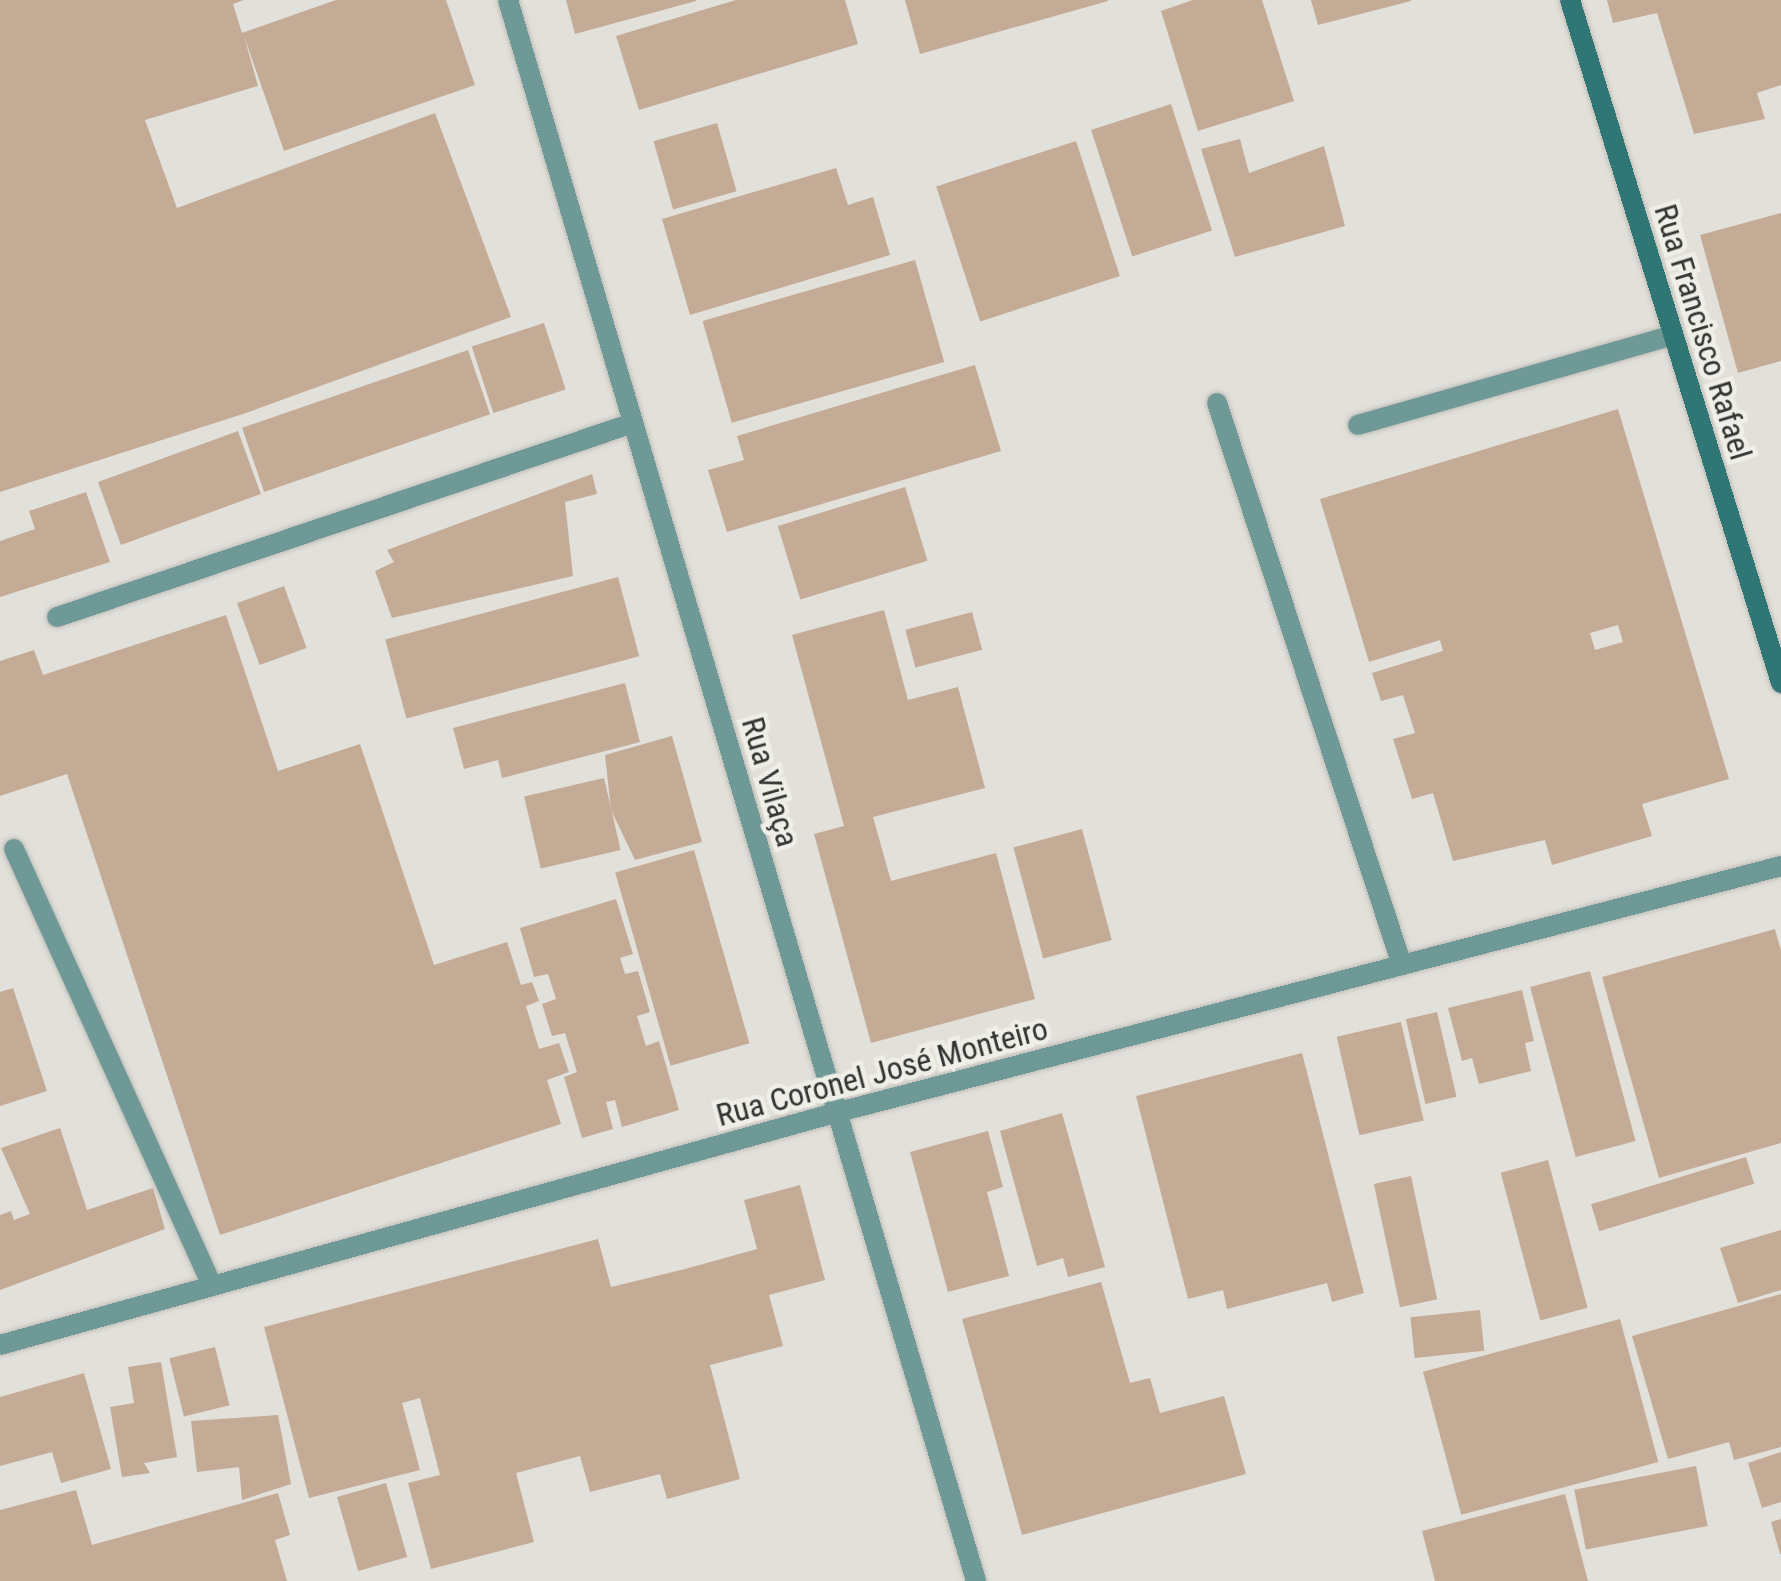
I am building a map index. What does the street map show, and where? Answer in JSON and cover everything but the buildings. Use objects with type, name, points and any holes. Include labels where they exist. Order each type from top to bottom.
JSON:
[{"type":"main road","name":"Rua Francisco Rafael","points":[[1570,0],[1781,682]]},
{"type":"street","name":"Rua Vilaça","points":[[508,0],[976,1581]]},
{"type":"street","points":[[1358,425],[1673,335]]},
{"type":"street","points":[[1216,403],[1402,965]]},
{"type":"street","points":[[57,617],[633,423]]},
{"type":"street","points":[[14,849],[212,1286]]},
{"type":"street","name":"Rua Coronel José Monteiro","points":[[0,1344],[836,1113],[1781,866]]}]
